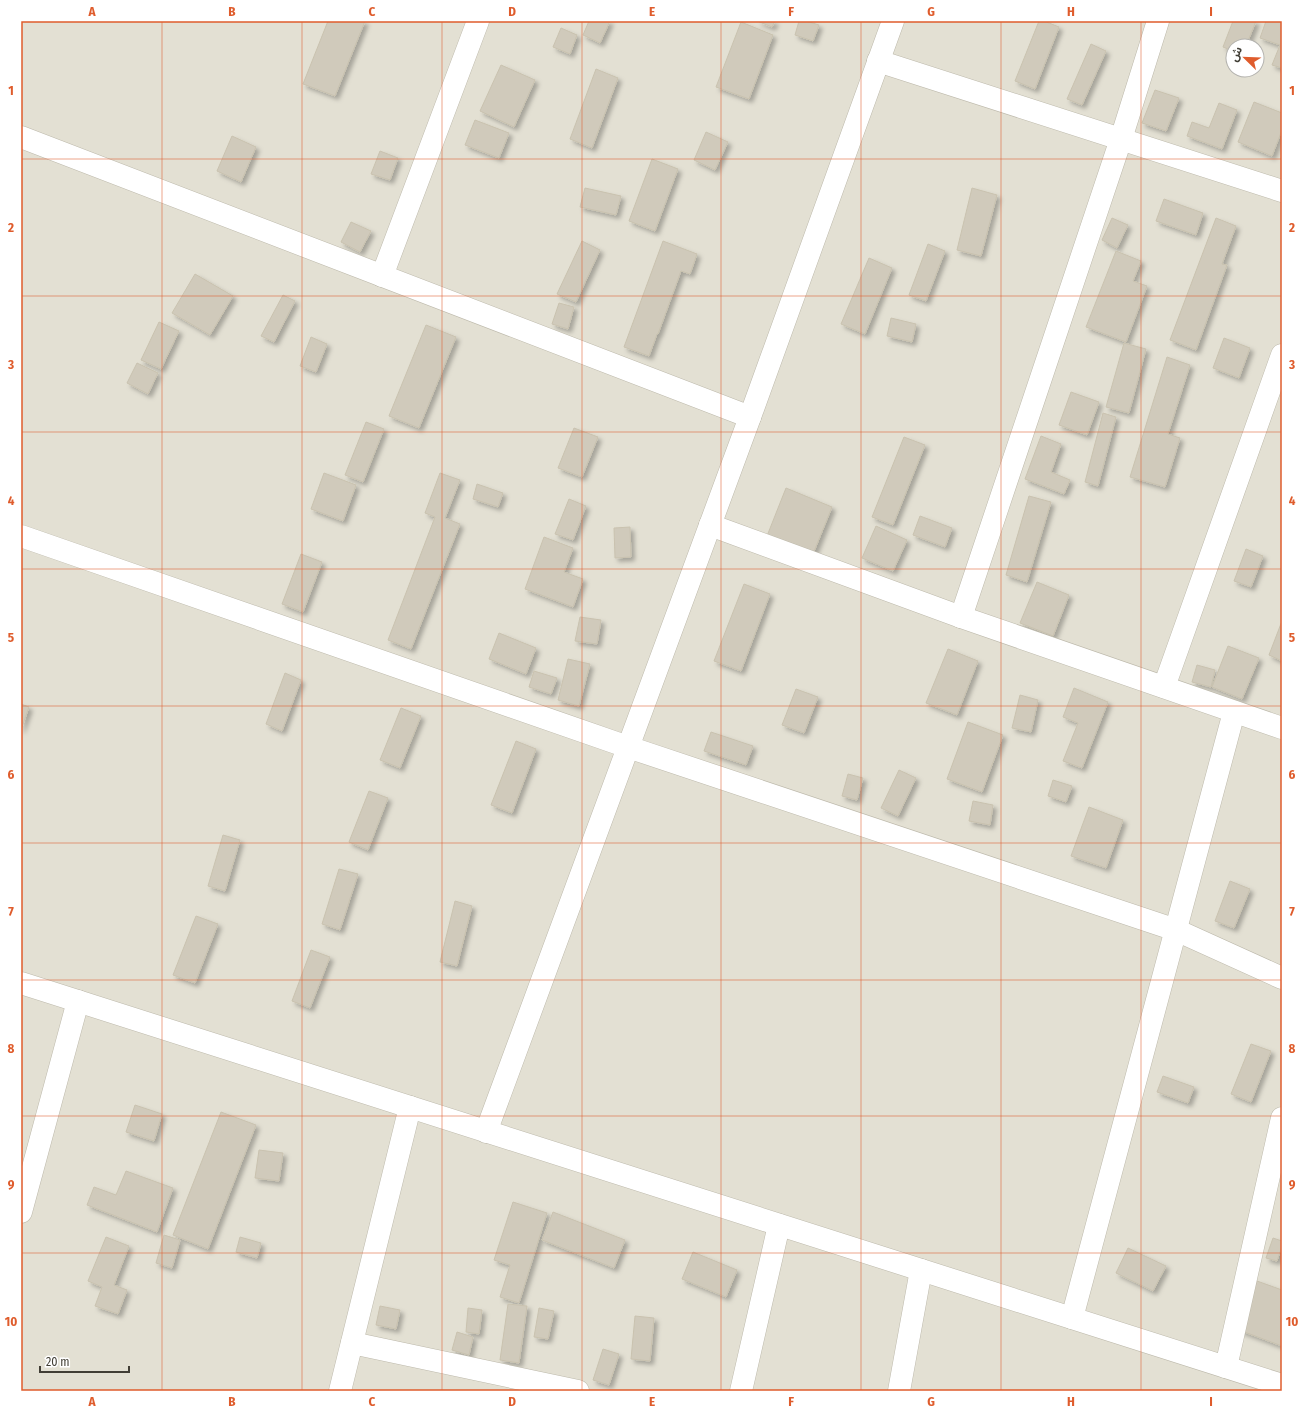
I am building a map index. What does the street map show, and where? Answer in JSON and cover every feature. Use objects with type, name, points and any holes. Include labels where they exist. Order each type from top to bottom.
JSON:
[{"type":"street","points":[[382,276],[478,21]]},
{"type":"street","points":[[486,1132],[750,417],[893,21]]},
{"type":"street","points":[[961,617],[1121,139],[1158,21]]},
{"type":"street","points":[[878,61],[1282,191]]},
{"type":"street","points":[[21,137],[750,417]]},
{"type":"street","points":[[1164,687],[1282,355]]},
{"type":"street","points":[[710,525],[961,617],[1282,728]]},
{"type":"street","points":[[21,536],[628,747],[1176,930],[1282,978]]},
{"type":"street","points":[[1072,1318],[1234,712]]},
{"type":"street","points":[[21,983],[1282,1385]]},
{"type":"street","points":[[21,1212],[78,1001]]},
{"type":"street","points":[[340,1391],[410,1107]]},
{"type":"street","points":[[1226,1367],[1282,1118]]},
{"type":"street","points":[[741,1391],[779,1225]]},
{"type":"street","points":[[899,1391],[921,1270]]},
{"type":"street","points":[[352,1343],[578,1391]]},
{"type":"shaded area","points":[[21,21],[1282,21],[1282,1391],[21,1391]]},
{"type":"building","points":[[328,21],[365,21],[335,96],[303,84]]},
{"type":"building","points":[[589,21],[610,21],[600,43],[583,35]]},
{"type":"building","points":[[757,21],[775,21],[772,27]]},
{"type":"building","points":[[799,21],[806,21],[819,25],[813,41],[795,35]]},
{"type":"building","points":[[1039,21],[1044,21],[1059,27],[1035,89],[1015,81]]},
{"type":"building","points":[[1233,21],[1256,21],[1249,38],[1226,38]]},
{"type":"building","points":[[1266,21],[1282,21],[1282,68],[1272,65],[1280,45],[1265,40],[1265,38],[1260,38]]},
{"type":"building","points":[[741,22],[773,35],[749,99],[716,87]]},
{"type":"building","points":[[561,28],[577,35],[570,54],[553,47]]},
{"type":"building","points":[[1091,44],[1106,51],[1082,105],[1067,99]]},
{"type":"building","points":[[501,65],[535,80],[514,127],[480,111]]},
{"type":"building","points":[[596,69],[618,78],[592,148],[570,139]]},
{"type":"building","points":[[1155,90],[1179,98],[1166,131],[1142,123]]},
{"type":"building","points":[[1254,102],[1282,113],[1282,130],[1272,156],[1238,142]]},
{"type":"building","points":[[1219,103],[1237,110],[1222,149],[1187,136],[1192,122],[1209,128]]},
{"type":"building","points":[[475,120],[509,133],[499,158],[465,145]]},
{"type":"building","points":[[706,132],[728,142],[715,170],[694,160]]},
{"type":"building","points":[[232,136],[256,147],[241,182],[217,171]]},
{"type":"building","points":[[380,151],[398,158],[390,180],[371,174]]},
{"type":"building","points":[[652,159],[678,169],[655,231],[629,221]]},
{"type":"building","points":[[585,188],[621,196],[616,215],[580,207]]},
{"type":"building","points":[[972,188],[997,195],[981,256],[957,250]]},
{"type":"building","points":[[1164,199],[1203,213],[1196,235],[1156,221]]},
{"type":"building","points":[[1112,218],[1128,225],[1117,248],[1102,240]]},
{"type":"building","points":[[1216,218],[1236,226],[1222,264],[1227,265],[1196,350],[1170,340]]},
{"type":"building","points":[[351,222],[371,231],[360,252],[341,242]]},
{"type":"building","points":[[582,241],[600,250],[576,302],[557,294]]},
{"type":"building","points":[[663,241],[697,254],[690,274],[681,271],[649,356],[624,347]]},
{"type":"building","points":[[928,244],[945,251],[926,301],[909,295]]},
{"type":"building","points":[[1116,251],[1141,261],[1133,281],[1147,286],[1126,342],[1086,327]]},
{"type":"building","points":[[869,258],[892,268],[865,334],[841,324]]},
{"type":"building","points":[[195,274],[233,296],[210,335],[172,313]]},
{"type":"building","points":[[283,295],[295,301],[274,342],[261,336]]},
{"type":"building","points":[[559,303],[574,307],[568,329],[552,324]]},
{"type":"building","points":[[891,318],[916,324],[912,342],[887,336]]},
{"type":"building","points":[[159,322],[179,331],[161,369],[141,360]]},
{"type":"building","points":[[426,325],[456,337],[419,428],[389,416]]},
{"type":"building","points":[[311,337],[327,344],[316,372],[300,366]]},
{"type":"building","points":[[1224,338],[1250,348],[1239,378],[1213,368]]},
{"type":"building","points":[[1124,343],[1146,349],[1129,413],[1106,407]]},
{"type":"building","points":[[1167,357],[1190,365],[1168,434],[1180,438],[1165,487],[1130,477]]},
{"type":"building","points":[[137,363],[158,373],[148,394],[127,383]]},
{"type":"building","points":[[1071,392],[1099,402],[1087,435],[1059,425]]},
{"type":"building","points":[[1103,413],[1116,417],[1098,486],[1085,482]]},
{"type":"building","points":[[366,422],[384,429],[363,482],[345,475]]},
{"type":"building","points":[[574,428],[598,437],[582,477],[558,468]]},
{"type":"building","points":[[1041,436],[1061,444],[1051,472],[1070,480],[1064,494],[1025,479]]},
{"type":"building","points":[[904,437],[925,445],[893,525],[872,517]]},
{"type":"building","points":[[324,473],[356,485],[343,521],[311,509]]},
{"type":"building","points":[[440,473],[460,480],[445,518],[460,524],[411,649],[388,640],[435,517],[425,513]]},
{"type":"building","points":[[477,484],[503,493],[498,507],[473,499]]},
{"type":"building","points":[[786,488],[832,507],[813,554],[767,536]]},
{"type":"building","points":[[1029,496],[1051,502],[1027,582],[1006,575]]},
{"type":"building","points":[[569,499],[586,506],[573,540],[555,534]]},
{"type":"building","points":[[920,516],[952,528],[945,547],[913,535]]},
{"type":"building","points":[[876,526],[907,540],[893,571],[862,558]]},
{"type":"building","points":[[630,527],[631,557],[615,558],[614,528]]},
{"type":"building","points":[[544,537],[573,548],[564,572],[583,579],[573,607],[525,589]]},
{"type":"building","points":[[1246,549],[1263,556],[1251,587],[1234,581]]},
{"type":"building","points":[[301,554],[322,562],[303,612],[282,604]]},
{"type":"building","points":[[1037,582],[1069,595],[1053,636],[1020,623]]},
{"type":"building","points":[[744,584],[770,594],[741,671],[714,661]]},
{"type":"building","points":[[580,617],[601,620],[597,644],[575,641]]},
{"type":"building","points":[[1282,621],[1282,661],[1269,655]]},
{"type":"building","points":[[499,633],[536,648],[526,674],[489,659]]},
{"type":"building","points":[[1228,646],[1259,658],[1242,699],[1212,687]]},
{"type":"building","points":[[948,649],[978,661],[957,715],[926,703]]},
{"type":"building","points":[[568,659],[590,664],[579,706],[558,700]]},
{"type":"building","points":[[1197,665],[1215,670],[1211,687],[1192,682]]},
{"type":"building","points":[[534,671],[557,678],[551,694],[529,687]]},
{"type":"building","points":[[285,673],[301,680],[282,731],[266,724]]},
{"type":"building","points":[[1074,688],[1108,702],[1082,768],[1063,761],[1078,723],[1063,717]]},
{"type":"building","points":[[796,689],[818,697],[804,733],[782,725]]},
{"type":"building","points":[[1020,695],[1038,700],[1031,732],[1012,728]]},
{"type":"building","points":[[21,704],[29,707],[21,730]]},
{"type":"building","points":[[401,708],[421,716],[400,768],[380,760]]},
{"type":"building","points":[[968,722],[1003,735],[982,792],[947,779]]},
{"type":"building","points":[[711,732],[753,746],[746,765],[704,751]]},
{"type":"building","points":[[516,741],[536,749],[512,813],[491,805]]},
{"type":"building","points":[[899,770],[916,778],[898,816],[881,808]]},
{"type":"building","points":[[848,774],[863,778],[857,800],[842,796]]},
{"type":"building","points":[[1053,780],[1072,786],[1066,802],[1048,796]]},
{"type":"building","points":[[369,791],[388,798],[368,850],[349,842]]},
{"type":"building","points":[[973,801],[993,805],[990,825],[969,821]]},
{"type":"building","points":[[1089,807],[1123,820],[1106,868],[1071,856]]},
{"type":"building","points":[[223,835],[240,840],[225,891],[208,886]]},
{"type":"building","points":[[339,869],[358,874],[340,930],[322,924]]},
{"type":"building","points":[[1230,881],[1250,889],[1234,928],[1215,921]]},
{"type":"building","points":[[455,901],[472,906],[457,966],[440,962]]},
{"type":"building","points":[[196,916],[218,924],[195,983],[173,975]]},
{"type":"building","points":[[311,950],[330,957],[310,1008],[292,1001]]},
{"type":"building","points":[[1251,1044],[1271,1051],[1251,1102],[1231,1094]]},
{"type":"building","points":[[1163,1076],[1194,1087],[1188,1103],[1157,1092]]},
{"type":"building","points":[[135,1105],[162,1114],[154,1141],[126,1132]]},
{"type":"building","points":[[221,1112],[256,1125],[208,1249],[173,1235]]},
{"type":"building","points":[[259,1150],[283,1153],[279,1181],[255,1178]]},
{"type":"building","points":[[126,1171],[173,1188],[157,1232],[87,1205],[94,1187],[116,1195]]},
{"type":"building","points":[[513,1202],[547,1213],[519,1303],[500,1297],[510,1265],[494,1260]]},
{"type":"building","points":[[553,1212],[625,1240],[614,1268],[542,1240]]},
{"type":"building","points":[[164,1235],[180,1240],[172,1268],[156,1263]]},
{"type":"building","points":[[106,1237],[129,1246],[114,1285],[127,1290],[118,1314],[95,1306],[102,1287],[88,1281]]},
{"type":"building","points":[[240,1237],[261,1243],[257,1258],[236,1252]]},
{"type":"building","points":[[1273,1238],[1282,1241],[1282,1246],[1277,1261],[1266,1258]]},
{"type":"building","points":[[1128,1248],[1166,1266],[1153,1291],[1116,1273]]},
{"type":"building","points":[[693,1252],[737,1270],[726,1297],[682,1279]]},
{"type":"building","points":[[1257,1281],[1282,1290],[1282,1346],[1239,1330]]},
{"type":"building","points":[[508,1304],[527,1306],[519,1363],[500,1360]]},
{"type":"building","points":[[380,1306],[400,1310],[396,1329],[376,1325]]},
{"type":"building","points":[[468,1308],[482,1310],[479,1334],[466,1332]]},
{"type":"building","points":[[539,1308],[554,1311],[548,1339],[534,1337]]},
{"type":"building","points":[[635,1316],[654,1318],[650,1361],[631,1359]]},
{"type":"building","points":[[457,1332],[473,1337],[469,1355],[452,1350]]},
{"type":"building","points":[[603,1349],[619,1354],[609,1385],[593,1380]]}]
